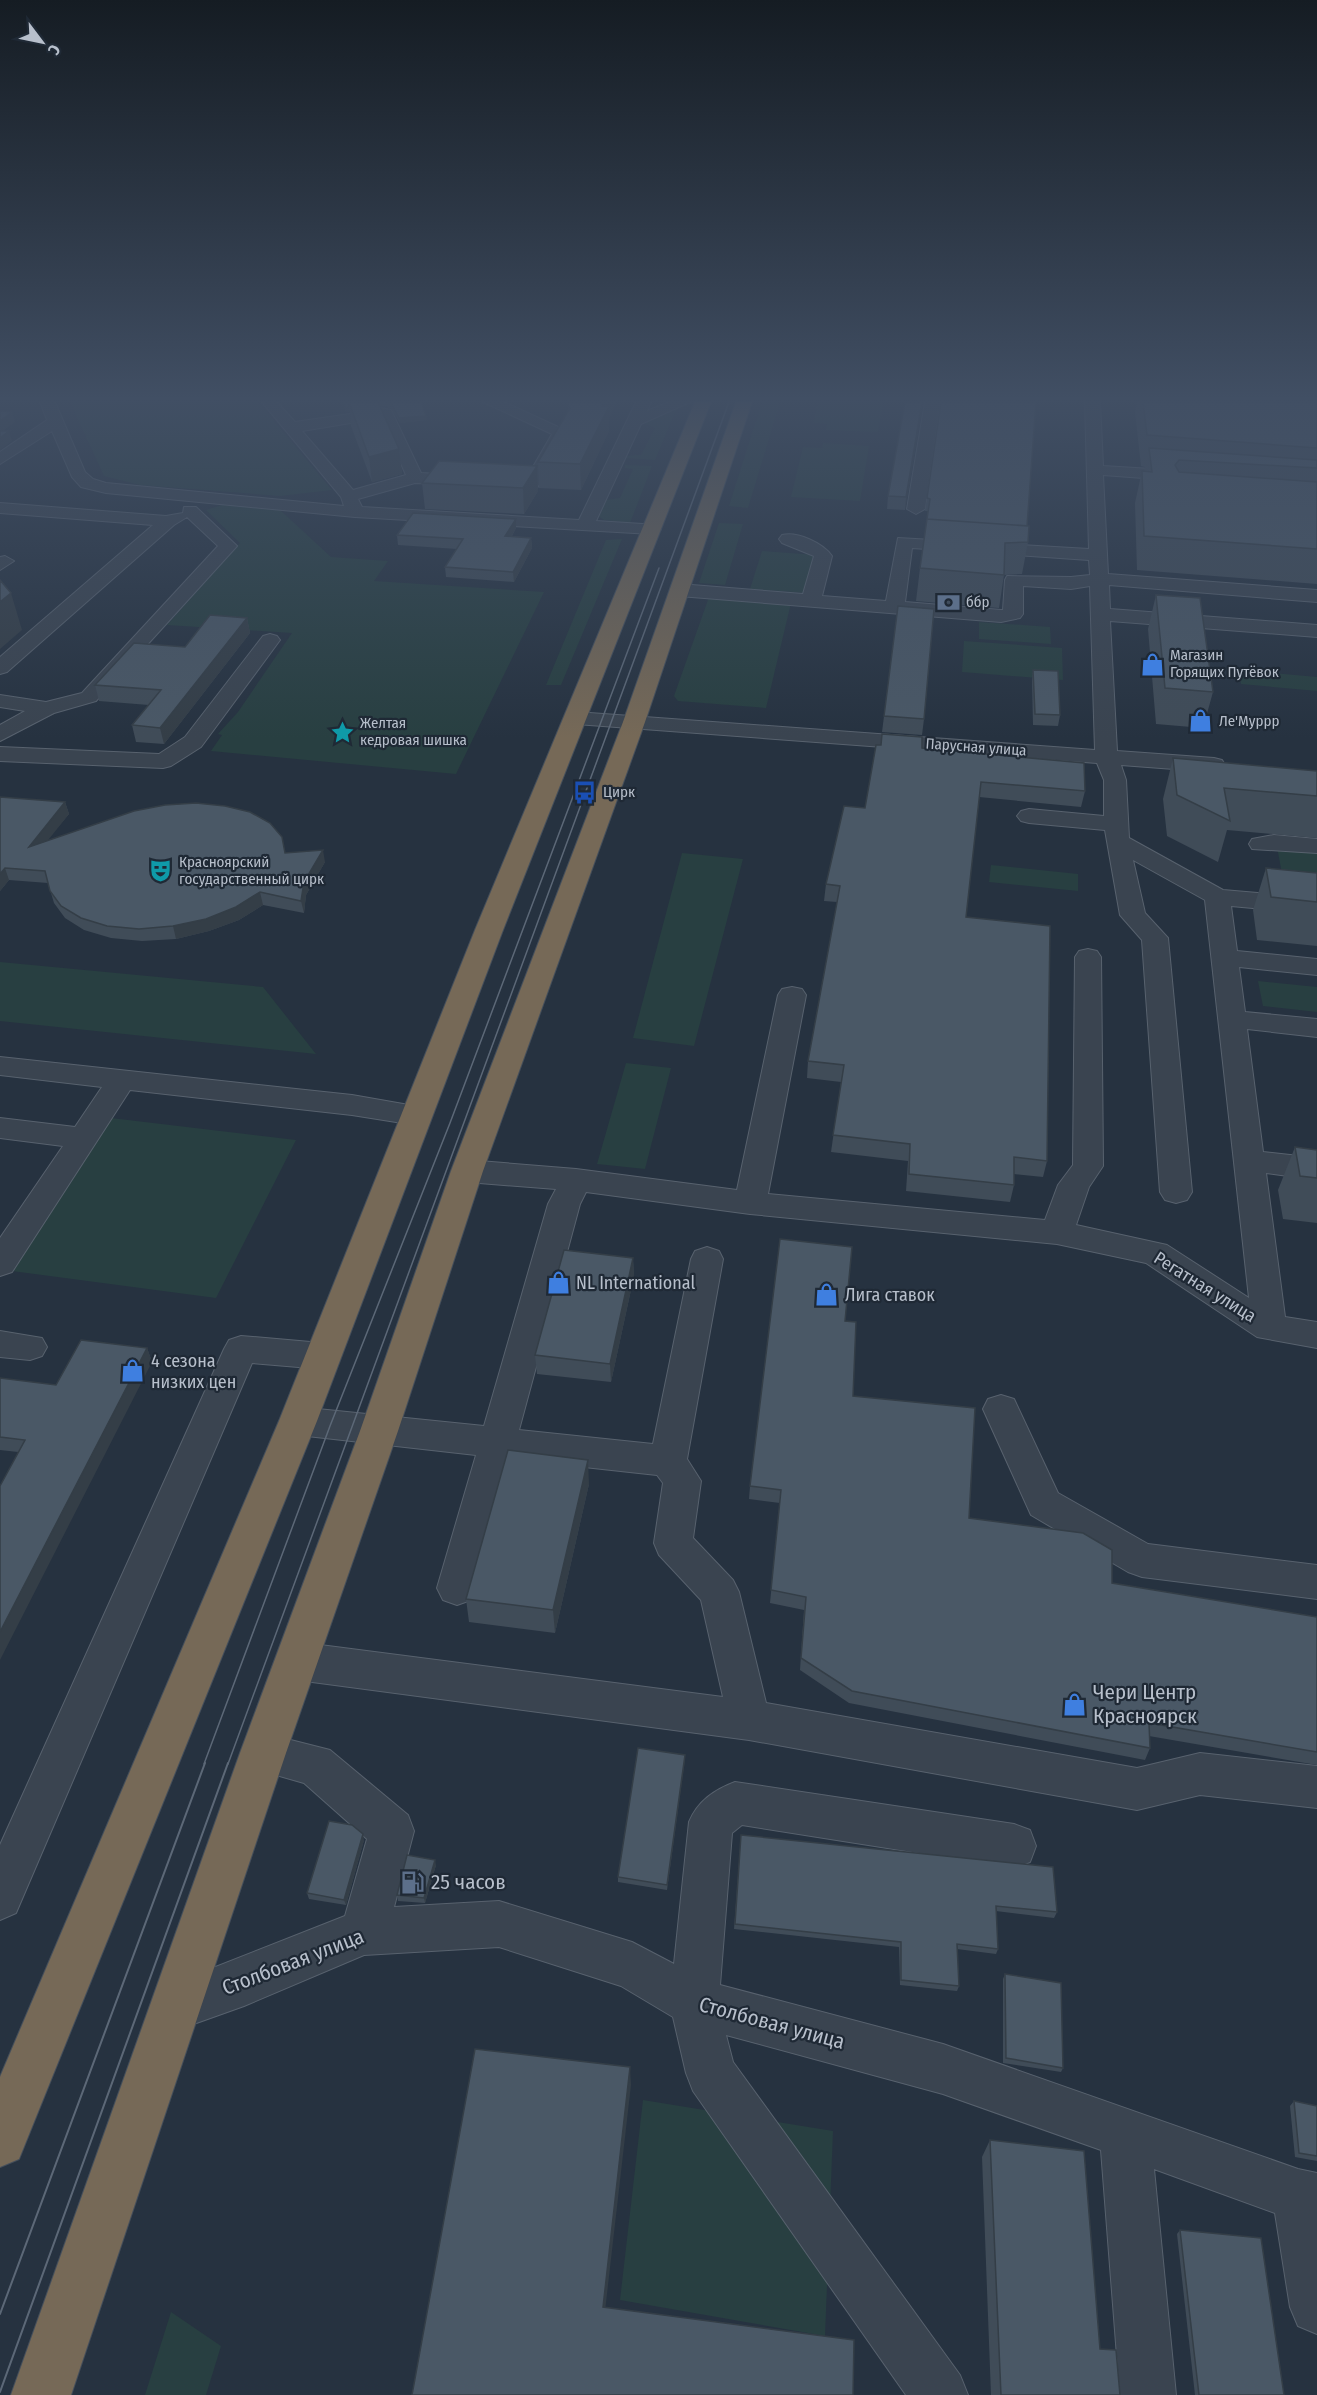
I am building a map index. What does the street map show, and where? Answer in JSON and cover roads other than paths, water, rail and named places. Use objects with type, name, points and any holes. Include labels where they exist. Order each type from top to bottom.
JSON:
[{"type":"highway","points":[[0,2140],[298,1421],[416,1115],[658,514]]},
{"type":"highway","points":[[41,2395],[263,1753],[379,1431],[467,1171],[634,722],[705,514]]},
{"type":"street","points":[[75,514],[168,521]]},
{"type":"street","points":[[0,669],[168,521],[181,514]]},
{"type":"street","points":[[0,734],[46,708],[89,697],[228,546],[204,514]]},
{"type":"street","points":[[460,514],[652,529]]},
{"type":"street","points":[[585,525],[590,514]]},
{"type":"street","points":[[1101,514],[1098,555],[1106,756],[1115,780],[1117,832],[1133,915],[1155,938],[1176,1192]]},
{"type":"street","points":[[788,539],[818,550],[823,556],[811,600]]},
{"type":"street","points":[[895,606],[904,542],[1098,555]]},
{"type":"street","points":[[679,590],[895,606],[902,609],[1013,614],[1014,580],[1071,583],[1099,579],[1317,596]]},
{"type":"street","points":[[1100,614],[1317,632]]},
{"type":"street","points":[[0,754],[164,761],[193,742],[270,640]]},
{"type":"street","points":[[0,701],[46,708]]},
{"type":"street","name":"Парусная улица","points":[[576,718],[1234,767]]},
{"type":"street","points":[[1029,816],[1117,832],[1217,897],[1317,906]]},
{"type":"street","points":[[1261,844],[1274,842],[1317,846]]},
{"type":"street","points":[[1217,897],[1250,1161],[1268,1203],[1269,1328]]},
{"type":"street","points":[[1057,1233],[1074,1185],[1088,1166],[1088,957]]},
{"type":"street","points":[[1226,958],[1317,967]]},
{"type":"street","points":[[750,1203],[792,995]]},
{"type":"street","points":[[1233,1018],[1317,1028]]},
{"type":"street","points":[[0,1066],[416,1115]]},
{"type":"street","points":[[0,1264],[122,1079]]},
{"type":"street","points":[[0,1128],[84,1138]]},
{"type":"street","points":[[1250,1161],[1317,1169]]},
{"type":"street","name":"Регатная улица","points":[[467,1171],[576,1180],[750,1203],[1057,1233],[1155,1253],[1269,1328],[1317,1335]]},
{"type":"street","points":[[457,1588],[564,1204],[576,1180]]},
{"type":"street","points":[[707,1259],[668,1461],[682,1481],[673,1543],[720,1592],[749,1720]]},
{"type":"street","points":[[0,1897],[241,1349],[322,1356]]},
{"type":"street","points":[[1001,1409],[1044,1504],[1142,1560],[1317,1582]]},
{"type":"street","points":[[298,1421],[668,1461]]},
{"type":"street","points":[[297,1662],[749,1720],[1137,1789],[1200,1774],[1317,1787]]},
{"type":"street","points":[[263,1753],[315,1765],[392,1831],[364,1932]]},
{"type":"street","points":[[940,2395],[711,2073],[694,2002],[711,1822],[735,1803],[1014,1846]]},
{"type":"street","name":"Столбовая улица","points":[[174,2007],[244,1982],[364,1932],[499,1924],[632,1966],[694,2002],[943,2069],[1125,2136],[1307,2197]]},
{"type":"street","points":[[1125,2136],[1148,2395]]},
{"type":"street","points":[[1307,2197],[1317,2307]]},
{"type":"tram line","points":[[228,1764],[688,514]]},
{"type":"tram line","points":[[204,1764],[330,1426],[450,1123],[659,568]]},
{"type":"tram line","points":[[0,2314],[205,1763]]},
{"type":"tram line","points":[[0,2392],[228,1763]]},
{"type":"place","name":"ббр","points":[[948,602]]},
{"type":"place","name":"Магазин Горящих Путёвок","points":[[1152,664]]},
{"type":"place","name":"Ле'Муррр","points":[[1201,721]]},
{"type":"place","name":"Желтая кедровая шишка","points":[[342,732]]},
{"type":"place","name":"Цирк","points":[[585,792]]},
{"type":"place","name":"Красноярский государственный цирк","points":[[161,871]]},
{"type":"place","name":"NL International","points":[[558,1283]]},
{"type":"place","name":"Лига ставок","points":[[827,1295]]},
{"type":"place","name":"4 сезона низких цен","points":[[133,1371]]},
{"type":"place","name":"Чери Центр Красноярск","points":[[1075,1704]]},
{"type":"place","name":"25 часов","points":[[413,1882]]}]
